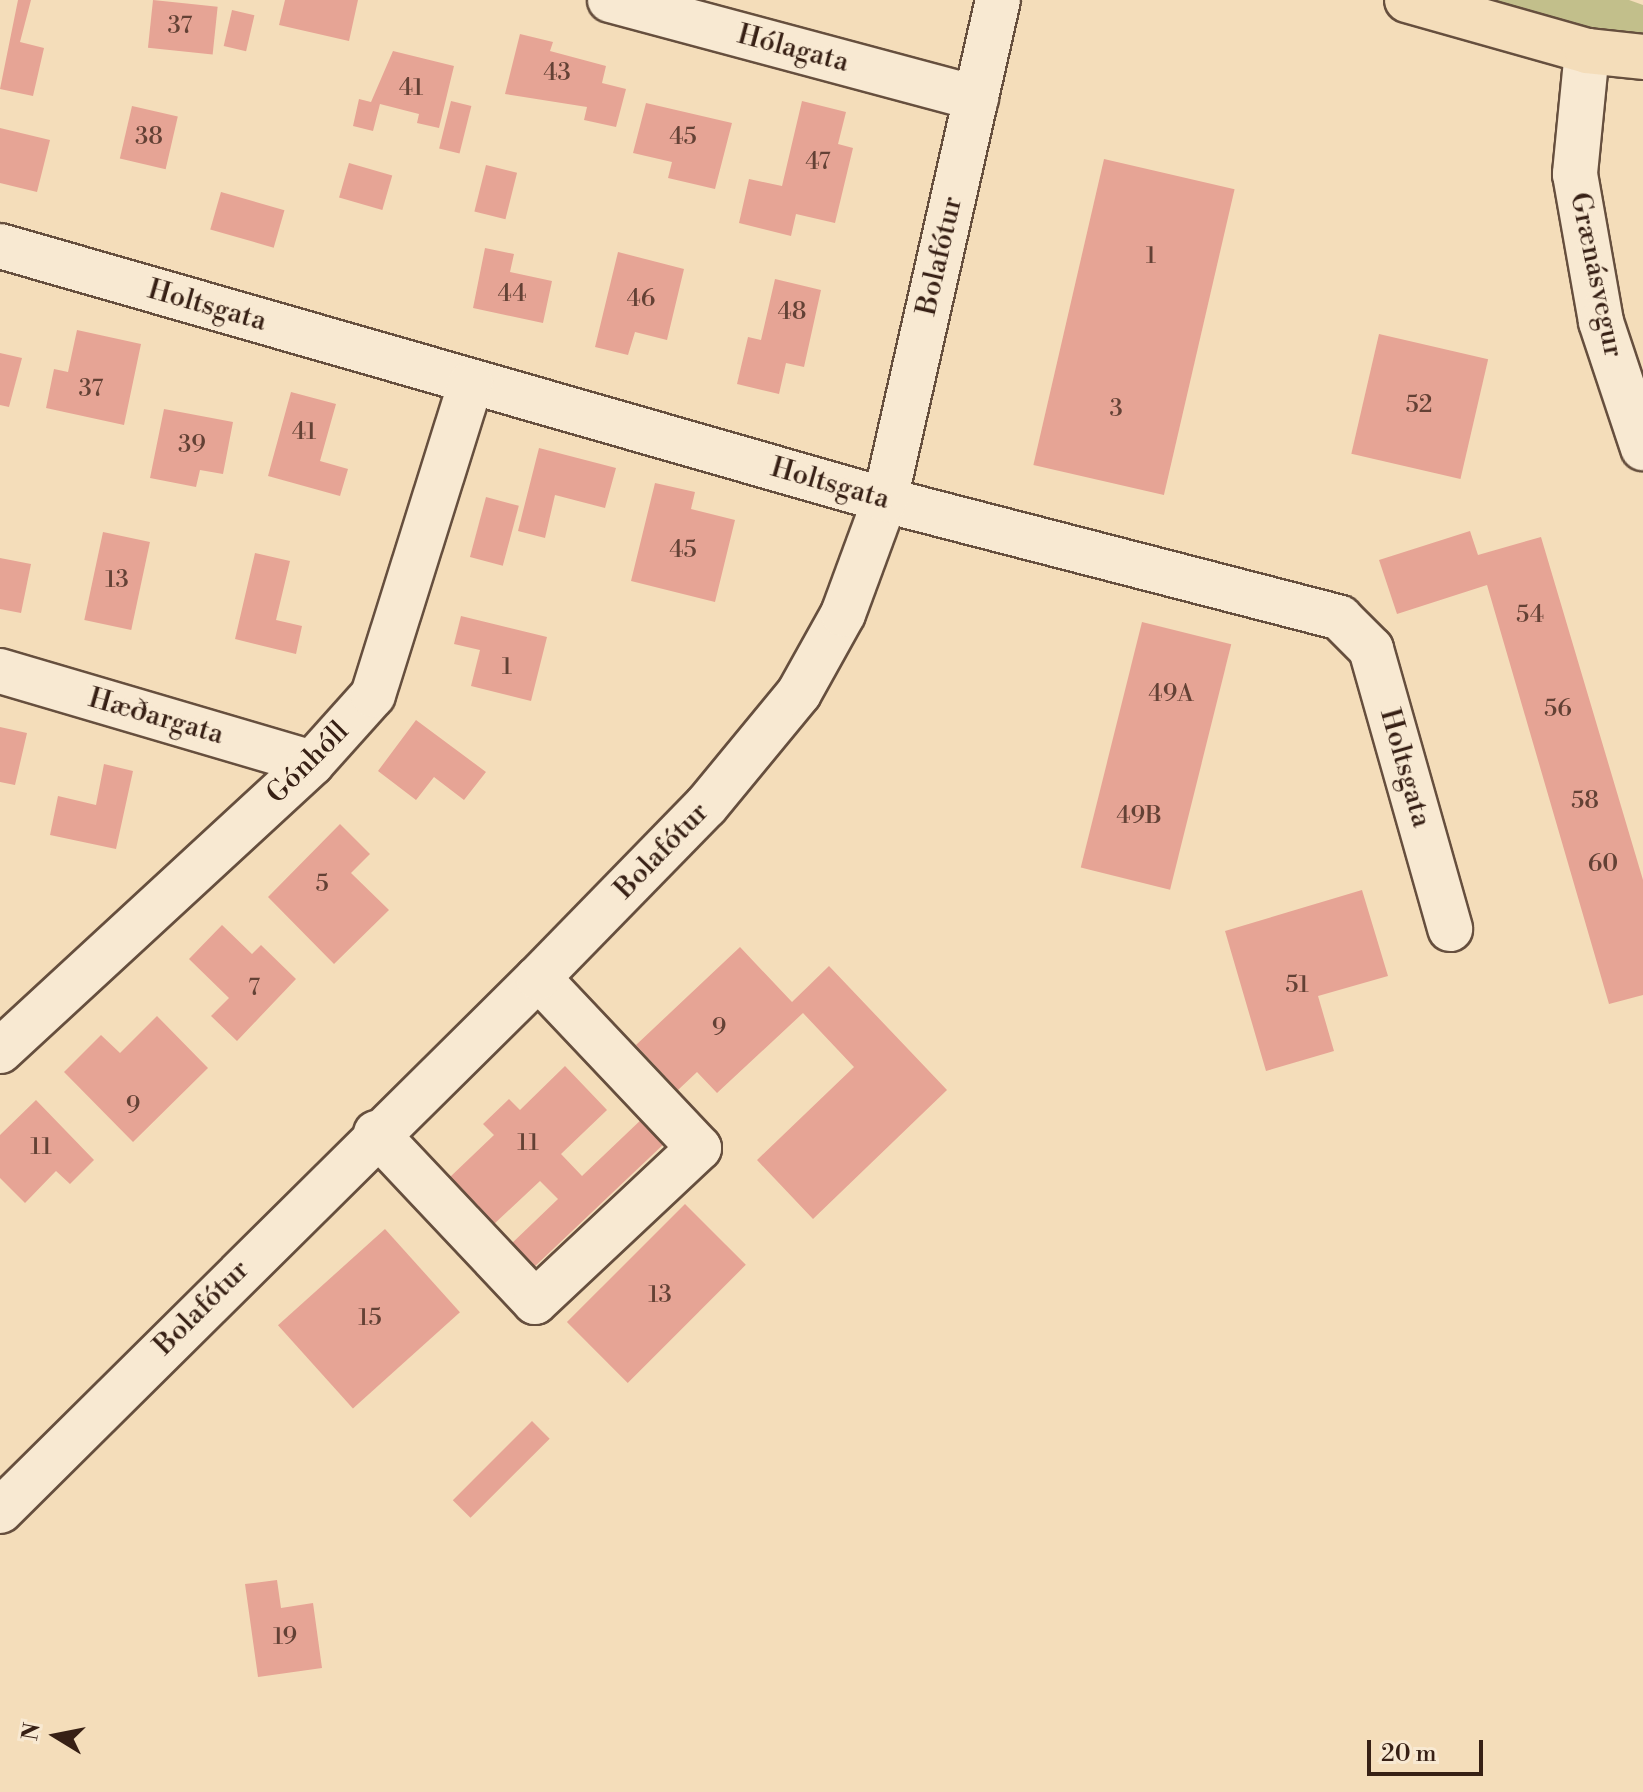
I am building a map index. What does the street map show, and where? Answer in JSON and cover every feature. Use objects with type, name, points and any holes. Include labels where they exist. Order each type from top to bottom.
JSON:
[{"type":"main road","points":[[1407,0],[1587,51],[1643,57]]},
{"type":"street","name":"Hólagata","points":[[610,0],[976,98]]},
{"type":"street","name":"Bolafótur","points":[[0,1511],[376,1133],[538,978],[772,731],[843,614],[885,500],[998,0]]},
{"type":"street","name":"Grænásvegur","points":[[1587,51],[1575,174],[1601,322],[1643,448]]},
{"type":"street","name":"Holtsgata","points":[[0,246],[885,500],[1340,618],[1362,634],[1450,929]]},
{"type":"street","name":"Gónhóll","points":[[0,1051],[312,763],[373,695],[471,383]]},
{"type":"street","name":"Hæðargata","points":[[0,671],[312,763]]},
{"type":"street","points":[[376,1133],[535,1302],[699,1148],[538,978]]},
{"type":"shaded area","points":[[1467,0],[1629,0],[1643,5],[1643,39]]},
{"type":"building","points":[[18,0],[31,0],[20,42],[44,48],[33,96],[0,89]]},
{"type":"building","points":[[153,0],[218,7],[213,55],[148,48]]},
{"type":"building","points":[[285,0],[358,0],[349,41],[279,25]]},
{"type":"building","points":[[232,10],[254,15],[246,51],[224,46]]},
{"type":"building","points":[[520,34],[553,42],[550,51],[606,66],[602,83],[626,89],[616,127],[584,120],[587,107],[505,94]]},
{"type":"building","points":[[393,51],[454,66],[439,128],[417,123],[419,114],[380,104],[373,131],[353,126],[359,99],[371,102]]},
{"type":"building","points":[[451,101],[471,106],[460,154],[439,149]]},
{"type":"building","points":[[802,101],[846,112],[838,144],[853,148],[835,223],[796,214],[791,236],[739,223],[749,179],[782,186]]},
{"type":"building","points":[[646,103],[732,123],[715,189],[668,178],[672,162],[633,153]]},
{"type":"building","points":[[132,106],[178,117],[166,169],[120,159]]},
{"type":"building","points":[[0,128],[50,140],[37,192],[0,183]]},
{"type":"building","points":[[1104,159],[1235,189],[1164,495],[1033,465]]},
{"type":"building","points":[[349,163],[392,175],[382,210],[339,198]]},
{"type":"building","points":[[486,165],[517,173],[505,219],[474,212]]},
{"type":"building","points":[[221,192],[284,210],[274,248],[210,229]]},
{"type":"building","points":[[485,248],[514,254],[510,272],[552,281],[543,323],[473,308]]},
{"type":"building","points":[[618,252],[684,269],[667,340],[635,332],[628,355],[595,347]]},
{"type":"building","points":[[775,279],[821,290],[804,367],[786,363],[779,394],[737,384],[748,337],[761,340]]},
{"type":"building","points":[[77,330],[141,344],[124,425],[46,408],[54,369],[68,372]]},
{"type":"building","points":[[1379,334],[1488,359],[1460,479],[1351,454]]},
{"type":"building","points":[[0,353],[22,358],[9,407],[0,405]]},
{"type":"building","points":[[291,392],[336,404],[320,461],[348,469],[340,496],[268,476]]},
{"type":"building","points":[[164,409],[233,422],[223,474],[200,470],[196,487],[150,478]]},
{"type":"building","points":[[539,448],[616,468],[605,508],[555,495],[545,538],[518,531]]},
{"type":"building","points":[[655,483],[695,492],[691,509],[735,520],[715,602],[631,581]]},
{"type":"building","points":[[486,497],[519,506],[503,566],[470,557]]},
{"type":"building","points":[[1470,531],[1478,555],[1541,537],[1643,880],[1643,995],[1609,1004],[1487,585],[1397,614],[1379,560]]},
{"type":"building","points":[[103,532],[150,542],[131,630],[84,620]]},
{"type":"building","points":[[255,553],[290,561],[276,620],[302,626],[296,654],[235,639]]},
{"type":"building","points":[[0,558],[31,564],[21,613],[0,609]]},
{"type":"building","points":[[461,616],[547,637],[531,701],[471,686],[480,650],[454,644]]},
{"type":"building","points":[[1142,622],[1231,644],[1170,890],[1081,867]]},
{"type":"building","points":[[416,720],[486,772],[464,800],[434,777],[416,800],[378,771]]},
{"type":"building","points":[[0,727],[27,733],[15,785],[0,782]]},
{"type":"building","points":[[104,764],[133,771],[116,849],[50,835],[58,796],[96,805]]},
{"type":"building","points":[[340,824],[370,854],[351,873],[389,910],[334,964],[268,897]]},
{"type":"building","points":[[1362,890],[1388,976],[1318,996],[1334,1051],[1266,1071],[1225,931]]},
{"type":"building","points":[[222,925],[252,954],[261,945],[296,979],[237,1041],[211,1016],[229,998],[189,959]]},
{"type":"building","points":[[740,947],[792,1002],[829,966],[947,1090],[813,1219],[757,1160],[854,1067],[803,1013],[717,1093],[697,1072],[678,1090],[636,1045]]},
{"type":"building","points":[[157,1016],[208,1068],[133,1142],[64,1072],[101,1035],[120,1053]]},
{"type":"building","points":[[565,1066],[607,1110],[561,1154],[582,1176],[645,1116],[668,1140],[531,1270],[509,1246],[558,1199],[540,1181],[493,1225],[449,1178],[494,1135],[483,1124],[509,1099],[520,1110]]},
{"type":"building","points":[[36,1100],[94,1160],[70,1184],[56,1171],[25,1203],[0,1178],[0,1135]]},
{"type":"building","points":[[685,1204],[746,1265],[628,1383],[567,1322]]},
{"type":"building","points":[[385,1229],[460,1312],[353,1409],[278,1325]]},
{"type":"building","points":[[532,1421],[550,1439],[470,1518],[453,1500]]},
{"type":"building","points":[[277,1580],[281,1608],[313,1603],[322,1668],[258,1677],[245,1584]]}]
